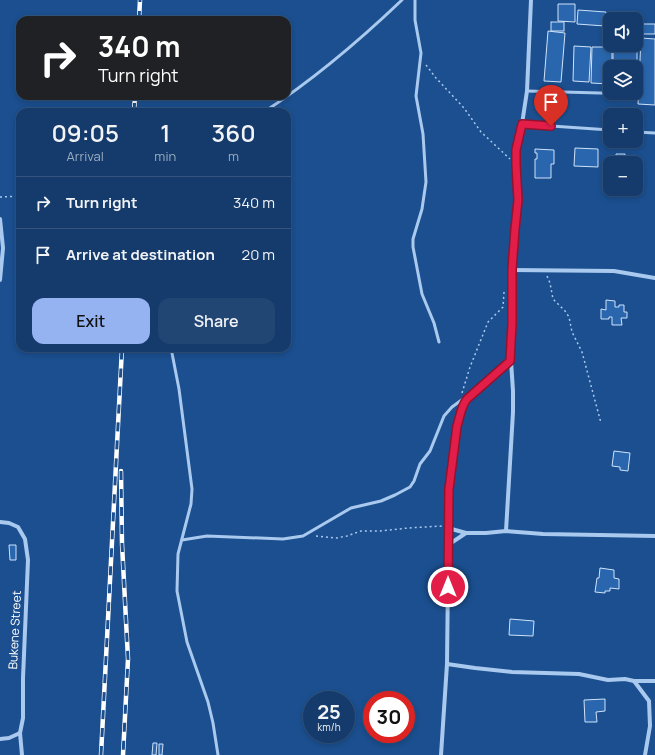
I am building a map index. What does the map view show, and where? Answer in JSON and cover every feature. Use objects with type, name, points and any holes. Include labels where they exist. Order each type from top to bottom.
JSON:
[{"type":"street","points":[[506,531],[513,412],[513,391],[510,361],[512,270],[518,200],[516,150],[527,91],[530,0]]},
{"type":"street","points":[[0,219],[3,248],[0,280]]},
{"type":"street","points":[[512,270],[614,271],[655,278]]},
{"type":"street","points":[[441,755],[447,664],[449,489],[457,426],[462,408],[467,399],[510,361]]},
{"type":"street","name":"Bukene Street","points":[[0,522],[9,523],[18,527],[25,539],[28,560],[23,678],[23,718],[20,733],[22,755]]},
{"type":"street","points":[[448,527],[466,533],[506,531],[543,534],[655,536]]},
{"type":"street","points":[[448,545],[466,533]]},
{"type":"street","points":[[447,664],[512,672],[579,674],[608,680],[655,681]]},
{"type":"street","points":[[634,681],[649,701],[650,726],[644,755]]},
{"type":"street","points":[[0,739],[9,738],[20,733]]},
{"type":"lane","points":[[291,93],[341,54],[402,0]]},
{"type":"lane","points":[[415,0],[415,20],[421,57],[416,96],[423,134],[426,182],[422,209],[413,238],[413,247],[422,294],[434,323],[439,342]]},
{"type":"lane","points":[[527,91],[603,93]]},
{"type":"lane","points":[[270,108],[281,100]]},
{"type":"lane","points":[[522,124],[603,130]]},
{"type":"lane","points":[[643,132],[655,133]]},
{"type":"lane","points":[[172,352],[179,389],[192,489],[191,504],[176,567],[177,590],[179,607],[187,642],[208,702],[218,755]]},
{"type":"lane","points":[[182,540],[207,536],[283,538],[303,536],[351,508],[388,498],[410,487],[414,481],[420,464],[430,451],[444,416],[452,407],[463,399]]},
{"type":"path","points":[[421,57],[436,78],[464,108],[481,132],[512,162],[516,164]]},
{"type":"path","points":[[0,197],[16,196]]},
{"type":"path","points":[[545,271],[550,283],[553,299],[569,317],[572,332],[582,352],[601,423]]},
{"type":"path","points":[[463,399],[462,394],[470,367],[485,327],[503,307],[505,286],[512,278]]},
{"type":"path","points":[[308,534],[336,538],[361,531],[380,531],[434,526],[448,527]]},
{"type":"building","points":[[558,4],[575,4],[575,22],[558,21]]},
{"type":"building","points":[[578,10],[606,12],[603,12],[603,26],[577,24]]},
{"type":"building","points":[[551,22],[564,22],[564,31],[551,31]]},
{"type":"building","points":[[643,24],[655,24],[655,34],[643,34]]},
{"type":"building","points":[[548,31],[565,33],[561,82],[544,81]]},
{"type":"building","points":[[643,38],[655,39],[655,105],[638,104],[638,100],[643,100],[643,60],[640,60],[640,52],[643,52]]},
{"type":"building","points":[[574,46],[591,47],[589,82],[573,81]]},
{"type":"building","points":[[592,47],[603,47],[603,52],[612,52],[612,60],[603,60],[603,84],[591,83]]},
{"type":"building","points":[[613,52],[637,52],[637,60],[613,60]]},
{"type":"building","points":[[556,98],[563,99],[562,106],[555,105]]},
{"type":"building","points":[[575,148],[598,149],[598,167],[574,166]]},
{"type":"building","points":[[535,149],[554,150],[554,164],[551,164],[551,178],[535,178],[535,159],[537,159],[537,153],[535,153]]},
{"type":"building","points":[[616,154],[625,154],[625,156],[616,156]]},
{"type":"building","points":[[606,300],[615,301],[615,307],[624,305],[624,312],[627,312],[627,318],[621,318],[622,325],[612,325],[612,317],[609,317],[609,319],[601,319],[601,309],[606,310]]},
{"type":"building","points":[[614,451],[630,453],[628,471],[620,470],[620,467],[612,466]]},
{"type":"building","points":[[9,545],[16,545],[16,560],[10,560]]},
{"type":"building","points":[[600,568],[614,570],[614,578],[619,579],[619,589],[610,588],[610,591],[605,591],[605,593],[595,592]]},
{"type":"building","points":[[510,619],[534,621],[533,636],[509,635]]},
{"type":"building","points":[[605,699],[605,711],[596,712],[597,722],[585,722],[584,700]]},
{"type":"building","points":[[153,743],[157,743],[156,755],[152,755]]},
{"type":"building","points":[[159,744],[163,744],[162,755],[159,755]]},
{"type":"railway","points":[[139,16],[140,0]]},
{"type":"railway","points":[[134,108],[135,100]]},
{"type":"railway","points":[[101,755],[122,352]]},
{"type":"railway","points":[[121,471],[122,544],[128,659],[123,755]]},
{"type":"route","points":[[448,587],[449,489],[457,426],[462,408],[467,399],[510,361],[512,270],[518,200],[516,150],[522,124],[551,126]]}]
